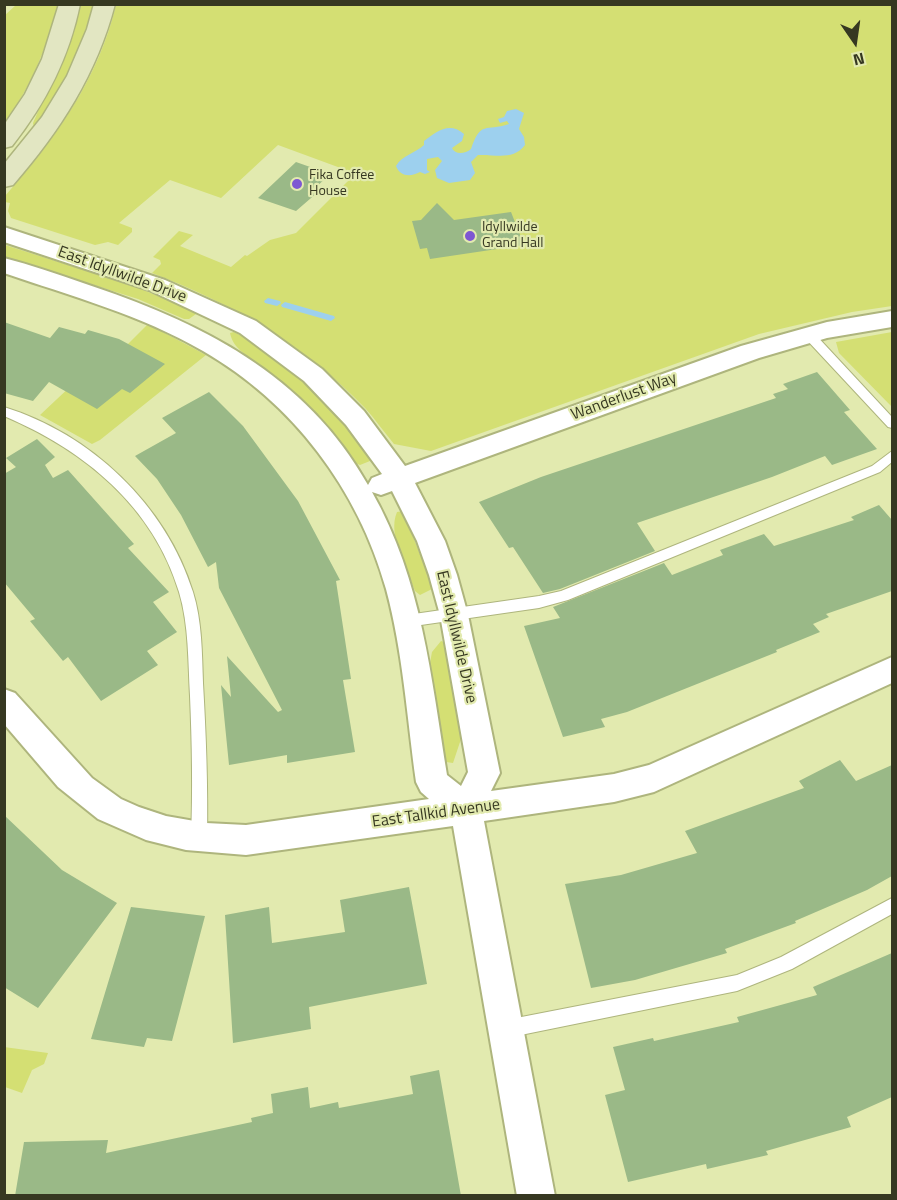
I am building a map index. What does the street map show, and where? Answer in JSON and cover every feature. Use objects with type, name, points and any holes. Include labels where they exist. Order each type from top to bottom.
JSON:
[{"type":"street","points":[[4,141],[30,105],[51,65],[63,34],[70,4]]},
{"type":"street","points":[[4,180],[29,152],[66,100],[90,52],[105,4]]},
{"type":"street","name":"East Idyllwilde Drive","points":[[4,234],[157,285],[248,327],[326,386],[355,418],[399,478],[431,541],[454,615],[484,773],[466,809],[432,782],[407,621],[400,590],[377,525],[360,492],[338,460],[299,414],[258,377],[225,353],[146,313],[4,265]]},
{"type":"street","name":"Wanderlust Way","points":[[360,492],[750,352],[809,335],[892,319]]},
{"type":"street","name":"East Tallkid Avenue","points":[[4,702],[72,778],[102,804],[135,821],[199,838],[246,840],[614,788],[654,778],[892,669]]},
{"type":"street","points":[[466,809],[536,1196]]},
{"type":"lane","points":[[809,335],[892,424]]},
{"type":"lane","points":[[4,411],[45,428],[67,441],[88,455],[125,487],[153,522],[178,569],[185,590],[193,633],[200,786],[199,838]]},
{"type":"lane","points":[[407,621],[539,602],[563,596],[876,468],[892,456]]},
{"type":"lane","points":[[505,1029],[737,983],[786,963],[892,906]]},
{"type":"green space","points":[[16,5],[58,5],[37,66],[23,95],[5,123],[4,16]]},
{"type":"green space","points":[[77,5],[96,5],[56,101],[34,128],[33,123],[63,54]]},
{"type":"green space","points":[[116,5],[892,5],[892,306],[852,312],[759,334],[431,451],[394,444],[365,408],[342,385],[292,346],[266,328],[211,298],[152,273],[161,264],[160,260],[153,257],[179,231],[193,235],[180,246],[231,267],[245,255],[247,256],[270,240],[296,233],[350,179],[346,170],[278,145],[221,198],[170,180],[119,223],[132,228],[132,232],[118,245],[108,242],[95,245],[11,218],[8,211],[10,203],[5,202],[5,196],[41,153],[86,83],[108,32]]},
{"type":"green space","points":[[5,245],[131,285],[195,311],[196,314],[189,319],[184,319],[138,299],[5,257]]},
{"type":"green space","points":[[148,324],[206,355],[92,444],[40,415],[106,353],[128,344]]},
{"type":"green space","points":[[234,332],[274,356],[310,386],[342,421],[370,457],[370,461],[360,465],[355,463],[322,422],[297,397],[237,347],[230,333]]},
{"type":"green space","points":[[892,332],[892,407],[839,353],[836,342]]},
{"type":"green space","points":[[403,511],[432,585],[432,589],[420,595],[415,591],[396,541],[394,531],[397,512]]},
{"type":"green space","points":[[441,641],[444,642],[461,730],[461,739],[453,763],[446,762],[430,663],[432,652]]},
{"type":"green space","points":[[4,1047],[48,1053],[44,1064],[32,1070],[22,1093],[5,1087]]},
{"type":"water","points":[[516,109],[524,113],[519,129],[524,137],[525,145],[509,155],[478,155],[471,162],[475,173],[470,180],[449,183],[437,178],[435,170],[442,161],[438,157],[427,159],[427,170],[430,172],[425,174],[420,172],[406,175],[396,166],[402,159],[424,145],[424,141],[443,129],[453,128],[464,134],[462,141],[452,148],[455,152],[469,151],[481,130],[509,124],[507,121],[500,123],[498,119],[504,117],[507,111]]},
{"type":"building","name":"Fika Coffee House","points":[[296,162],[330,174],[313,190],[318,192],[296,211],[258,198]]},
{"type":"building","name":"Idyllwilde Grand Hall","points":[[437,203],[454,220],[511,212],[524,245],[430,259],[427,248],[420,249],[412,221],[421,220]]},
{"type":"building","points":[[4,322],[50,338],[59,327],[85,334],[88,330],[119,339],[165,364],[130,393],[122,389],[97,409],[49,382],[33,401],[4,393]]},
{"type":"building","points":[[817,372],[850,410],[844,412],[877,449],[832,465],[825,456],[772,477],[637,523],[655,551],[560,589],[543,593],[513,547],[509,548],[479,502],[541,477],[776,398],[773,394],[788,389],[783,384]]},
{"type":"building","points":[[209,392],[243,426],[298,501],[340,580],[336,581],[351,679],[343,680],[355,752],[287,763],[287,755],[229,765],[221,685],[231,697],[227,656],[278,712],[282,710],[219,588],[216,562],[208,567],[181,515],[157,479],[135,456],[176,433],[162,418]]},
{"type":"building","points":[[37,439],[55,457],[45,465],[53,478],[68,470],[134,544],[128,548],[169,592],[153,602],[177,632],[147,651],[158,665],[101,701],[68,657],[63,661],[30,621],[35,619],[4,582],[4,474],[16,467],[6,458]]},
{"type":"building","points":[[879,505],[892,520],[892,591],[826,614],[829,617],[813,624],[820,632],[776,650],[777,652],[627,712],[601,719],[605,727],[563,737],[524,626],[560,618],[553,607],[664,563],[672,575],[723,555],[720,550],[764,534],[774,546],[854,520],[851,517]]},
{"type":"building","points":[[840,760],[856,781],[892,765],[892,876],[867,890],[795,921],[796,923],[725,949],[727,953],[635,980],[591,988],[565,884],[621,875],[697,853],[685,831],[804,788],[799,781]]},
{"type":"building","points":[[4,815],[62,870],[117,903],[38,1008],[4,987]]},
{"type":"building","points":[[409,887],[427,984],[309,1007],[311,1029],[233,1043],[225,915],[269,907],[272,943],[345,932],[340,900]]},
{"type":"building","points":[[131,907],[205,916],[172,1041],[147,1038],[144,1047],[91,1039]]},
{"type":"building","points":[[892,953],[892,1097],[847,1117],[851,1127],[766,1151],[768,1155],[707,1169],[706,1164],[628,1182],[605,1095],[625,1090],[613,1047],[653,1038],[654,1041],[739,1022],[737,1017],[817,995],[813,987]]},
{"type":"building","points":[[439,1070],[461,1196],[15,1196],[24,1142],[108,1140],[106,1153],[252,1122],[251,1118],[273,1113],[271,1094],[308,1087],[310,1108],[338,1102],[339,1108],[413,1094],[410,1076]]},
{"type":"waterway","points":[[268,301],[277,303]]},
{"type":"waterway","points":[[285,305],[331,318]]},
{"type":"place","name":"Fika Coffee House","points":[[297,184]]},
{"type":"place","name":"Idyllwilde Grand Hall","points":[[470,236]]}]
